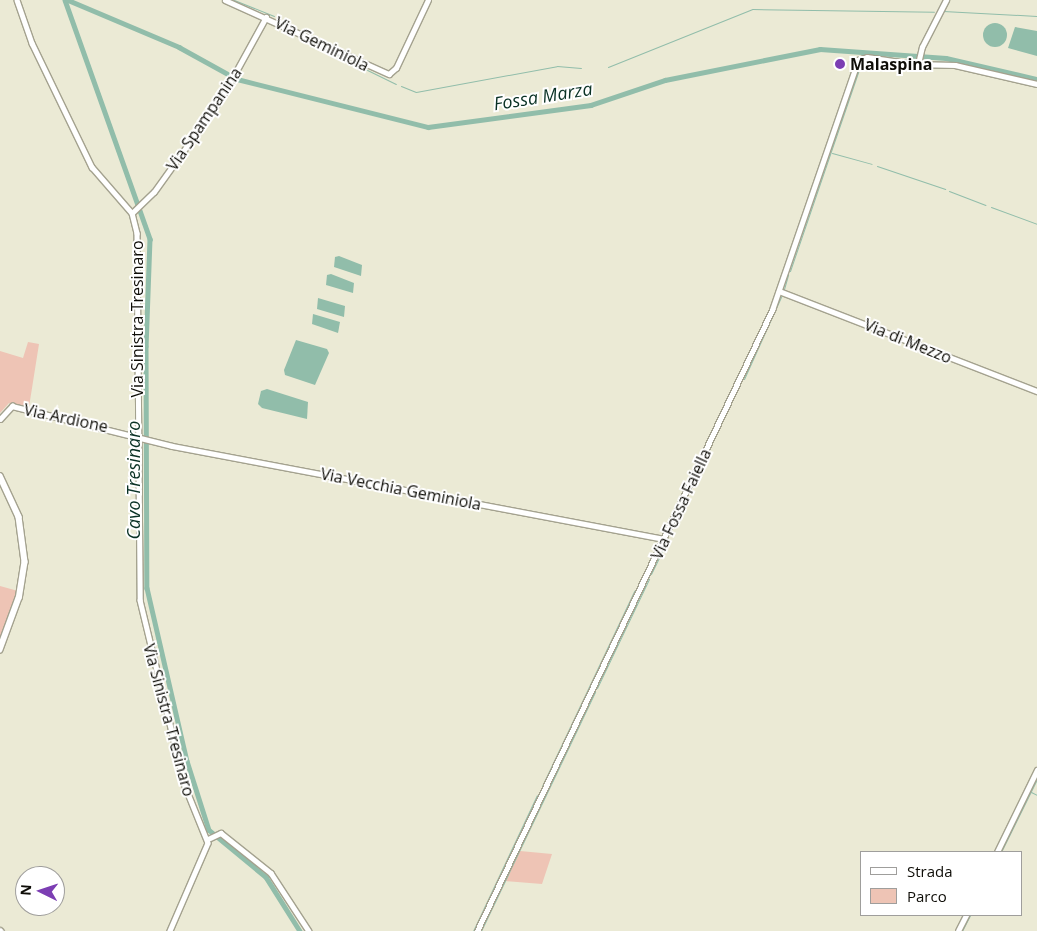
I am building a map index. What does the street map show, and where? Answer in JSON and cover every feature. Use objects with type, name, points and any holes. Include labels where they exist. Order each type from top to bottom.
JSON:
[{"type":"main road","points":[[0,476],[19,518],[24,562],[19,598],[0,650]]},
{"type":"street","name":"Via Sinistra Tresinaro","points":[[17,0],[32,43],[92,167],[132,213],[137,233],[141,612],[184,786],[212,836]]},
{"type":"street","name":"Via Geminiola","points":[[225,0],[266,17],[382,73],[392,73],[428,0]]},
{"type":"street","points":[[946,0],[918,55],[918,63],[960,65],[1037,84]]},
{"type":"street","name":"Via Spampanina","points":[[132,213],[142,206],[234,78],[266,17]]},
{"type":"street","name":"Via Fossa Faiella","points":[[477,931],[664,539],[779,291],[855,66],[868,57],[918,63]]},
{"type":"street","name":"Via di Mezzo","points":[[779,291],[1037,391]]},
{"type":"street","name":"Via Ardione","points":[[0,419],[12,406],[139,436]]},
{"type":"street","name":"Via Vecchia Geminiola","points":[[139,436],[150,440],[664,539]]},
{"type":"street","points":[[997,851],[1037,770]]},
{"type":"street","points":[[170,931],[212,836],[221,832],[271,873],[310,931]]},
{"type":"street","points":[[958,931],[966,916]]},
{"type":"green space","points":[[28,342],[39,344],[29,407],[9,403],[0,413],[0,351],[23,358]]},
{"type":"green space","points":[[0,586],[18,591],[0,647]]},
{"type":"green space","points":[[520,851],[552,854],[542,884],[505,881]]},
{"type":"shaded area","points":[[995,23],[1004,26],[1007,35],[1004,44],[995,47],[986,44],[983,35],[986,26]]},
{"type":"shaded area","points":[[1015,27],[1037,31],[1037,56],[1008,48]]},
{"type":"shaded area","points":[[339,256],[362,265],[361,276],[334,267],[335,257]]},
{"type":"shaded area","points":[[331,274],[354,283],[353,293],[326,285],[327,275]]},
{"type":"shaded area","points":[[318,298],[345,306],[344,317],[317,309]]},
{"type":"shaded area","points":[[313,314],[340,322],[338,333],[312,324]]},
{"type":"shaded area","points":[[296,340],[327,349],[329,353],[315,385],[285,375],[284,370]]},
{"type":"shaded area","points":[[267,389],[308,402],[307,419],[262,408],[258,404],[261,391]]},
{"type":"waterway","name":"Cavo Tresinaro","points":[[65,0],[150,239],[146,346],[147,588],[187,761],[209,830],[266,877],[300,931]]},
{"type":"waterway","name":"Fossa Marza","points":[[68,0],[179,47],[237,79],[428,127],[591,105],[665,80],[820,49],[946,58],[1037,79]]},
{"type":"waterway","points":[[234,0],[274,16]]},
{"type":"waterway","points":[[608,67],[752,9],[934,12]]},
{"type":"waterway","points":[[943,11],[1037,16]]},
{"type":"waterway","points":[[279,27],[294,34]]},
{"type":"waterway","points":[[306,40],[396,84]]},
{"type":"waterway","points":[[790,271],[862,61]]},
{"type":"waterway","points":[[401,86],[416,92],[557,66],[581,68]]},
{"type":"waterway","points":[[832,153],[872,164]]},
{"type":"waterway","points":[[877,166],[945,189]]},
{"type":"waterway","points":[[949,191],[985,205]]},
{"type":"waterway","points":[[991,207],[1037,224]]},
{"type":"waterway","points":[[784,289],[788,275]]},
{"type":"waterway","points":[[744,379],[782,295]]},
{"type":"waterway","points":[[651,574],[668,539]]},
{"type":"waterway","points":[[597,688],[649,579]]},
{"type":"waterway","points":[[542,786],[634,591]]},
{"type":"waterway","points":[[481,931],[595,692]]},
{"type":"waterway","name":"Fossa Marza","points":[[1001,851],[1037,779]]},
{"type":"waterway","name":"Fossa Marza","points":[[1031,792],[1037,795]]},
{"type":"waterway","points":[[473,931],[537,795]]},
{"type":"waterway","name":"Fossa Marza","points":[[962,931],[970,916]]},
{"type":"place","name":"Malaspina","points":[[840,64]]}]
